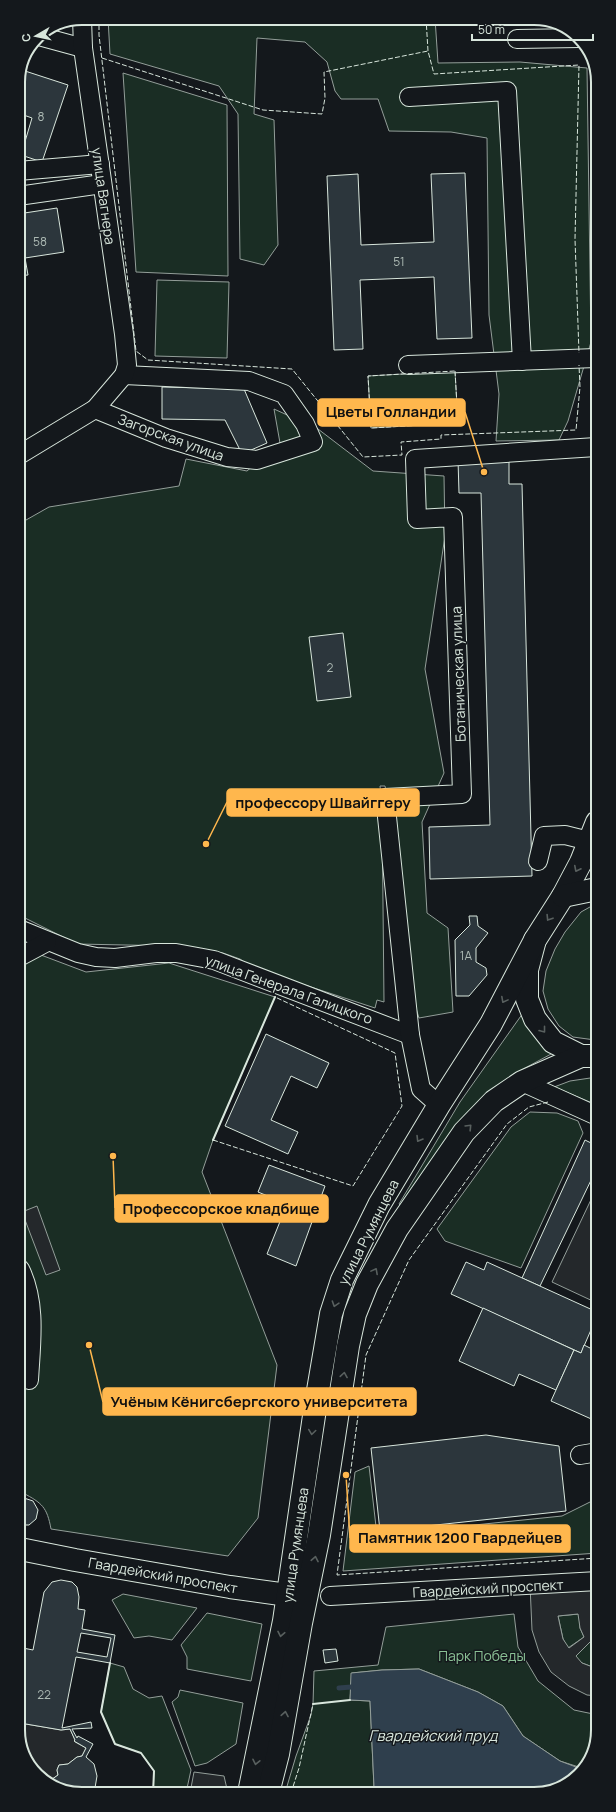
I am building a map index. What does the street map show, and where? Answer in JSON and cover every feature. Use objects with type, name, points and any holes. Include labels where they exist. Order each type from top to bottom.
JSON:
[{"type":"main road","points":[[589,1056],[553,1042],[535,1019],[527,999],[527,970],[535,940],[563,896],[591,835]]},
{"type":"main road","points":[[563,896],[591,890]]},
{"type":"main road","name":"улица Румянцева","points":[[270,1787],[278,1754],[297,1596],[316,1402],[331,1314],[342,1280],[379,1205],[439,1105],[491,1024],[535,940]]},
{"type":"main road","name":"улица Румянцева","points":[[251,1787],[264,1725],[297,1596],[320,1535],[348,1346],[355,1314],[368,1284],[397,1229],[464,1132],[494,1101],[522,1082],[589,1056]]},
{"type":"main road","name":"Гвардейский проспект","points":[[25,1550],[75,1560],[297,1596]]},
{"type":"street","name":"улица Вагнера","points":[[82,25],[83,48],[124,334],[126,365],[124,374]]},
{"type":"street","points":[[516,39],[570,38]]},
{"type":"street","points":[[56,41],[83,48]]},
{"type":"street","points":[[409,96],[507,91],[522,361]]},
{"type":"street","points":[[25,170],[100,164]]},
{"type":"street","points":[[25,195],[102,184]]},
{"type":"street","points":[[408,365],[591,358]]},
{"type":"street","points":[[25,451],[95,409],[124,374]]},
{"type":"street","name":"Загорская улица","points":[[95,409],[166,438],[227,457],[257,460],[313,442],[305,424],[284,394],[249,381],[124,374]]},
{"type":"street","name":"Ботаническая улица","points":[[410,1035],[385,798],[462,794],[453,517],[417,519],[415,459],[591,447]]},
{"type":"street","points":[[538,861],[544,836],[591,831]]},
{"type":"street","name":"улица Генерала Галицкого","points":[[25,932],[47,942],[78,953],[96,957],[115,958],[176,953],[214,960],[410,1035]]},
{"type":"street","points":[[25,954],[47,942]]},
{"type":"street","points":[[410,1035],[421,1089],[439,1105]]},
{"type":"street","points":[[522,1082],[591,1113]]},
{"type":"street","points":[[25,1303],[32,1315],[30,1380]]},
{"type":"street","name":"Гвардейский проспект","points":[[330,1596],[591,1581]]},
{"type":"green space","points":[[108,25],[435,25],[438,63],[520,62],[587,68],[591,342],[568,421],[559,440],[496,441],[499,394],[489,315],[487,138],[451,132],[389,131],[378,99],[341,99],[335,91],[327,62],[305,42],[257,38],[254,114],[274,120],[278,245],[264,265],[240,259],[238,114],[219,86],[110,54]]},
{"type":"green space","points":[[123,73],[227,105],[228,276],[136,272]]},
{"type":"green space","points":[[157,280],[229,282],[227,358],[155,356]]},
{"type":"green space","points":[[455,371],[458,423],[371,428],[368,376]]},
{"type":"green space","points":[[274,409],[318,429],[373,471],[444,476],[445,536],[425,669],[444,773],[422,822],[427,913],[448,928],[453,1012],[419,1018],[407,979],[400,862],[385,786],[380,786],[382,808],[384,1002],[377,1000],[375,1008],[253,968],[240,959],[223,953],[175,946],[77,944],[25,918],[25,521],[49,507],[179,486],[186,459],[247,471],[280,443]]},
{"type":"green space","points":[[591,906],[591,1039],[573,1037],[559,1026],[548,1009],[543,991],[546,971],[555,949],[565,932],[581,912]]},
{"type":"green space","points":[[33,952],[86,972],[169,963],[275,997],[213,1140],[202,1172],[277,1365],[258,1518],[228,1556],[51,1529],[48,1516],[43,1506],[25,1494],[25,957]]},
{"type":"green space","points":[[523,1013],[553,1053],[512,1075],[488,1093],[401,1206],[399,1204],[460,1102]]},
{"type":"green space","points":[[591,1078],[591,1102],[554,1087],[570,1081]]},
{"type":"green space","points":[[530,1112],[557,1113],[578,1121],[583,1133],[521,1268],[445,1241],[437,1229],[511,1127]]},
{"type":"green space","points":[[369,1466],[377,1535],[562,1516],[591,1502],[591,1553],[343,1571],[355,1472]]},
{"type":"green space","points":[[123,1594],[197,1608],[172,1640],[149,1636],[134,1638],[112,1600]]},
{"type":"green space","points":[[207,1613],[262,1624],[251,1681],[187,1669],[187,1657],[181,1645]]},
{"type":"green space","name":"Парк Победы","points":[[514,1614],[518,1647],[538,1681],[574,1710],[591,1714],[591,1738],[588,1749],[579,1765],[577,1767],[560,1761],[523,1736],[503,1706],[478,1692],[419,1669],[382,1670],[352,1673],[350,1700],[370,1701],[374,1787],[287,1787],[311,1715],[313,1704],[314,1671],[378,1665],[386,1627]]},
{"type":"green space","points":[[579,1614],[580,1628],[584,1637],[568,1648],[563,1639],[558,1616]]},
{"type":"green space","points":[[590,1642],[591,1643],[591,1666],[582,1663],[575,1656]]},
{"type":"green space","points":[[110,1663],[124,1667],[133,1689],[149,1698],[162,1696],[191,1770],[187,1787],[153,1787],[154,1771],[141,1753],[115,1744],[101,1712]]},
{"type":"green space","points":[[180,1690],[243,1703],[236,1744],[207,1763],[195,1766],[172,1702],[178,1697]]},
{"type":"shaded area","points":[[591,1200],[591,1300],[552,1282]]},
{"type":"shaded area","points":[[37,1206],[60,1270],[46,1275],[25,1220],[25,1211]]},
{"type":"shaded area","points":[[591,1581],[591,1643],[590,1642],[576,1656],[582,1663],[591,1666],[591,1695],[587,1695],[569,1686],[551,1672],[539,1652],[532,1630],[530,1585]],"holes":[[[578,1614],[580,1628],[584,1637],[569,1648],[563,1639],[558,1616]]]},
{"type":"shaded area","points":[[25,1724],[61,1730],[70,1729],[75,1742],[86,1748],[82,1756],[77,1757],[68,1764],[59,1765],[57,1770],[58,1775],[53,1779],[44,1773],[35,1762],[25,1738]]},
{"type":"shaded area","points":[[194,1772],[224,1776],[227,1787],[191,1787]]},
{"type":"water","name":"Гвардейский пруд","points":[[419,1669],[478,1692],[503,1706],[523,1736],[560,1761],[577,1767],[559,1781],[542,1787],[374,1787],[370,1701],[350,1700],[351,1673]]},
{"type":"building","points":[[26,71],[68,85],[42,162],[25,156],[25,142],[32,118],[25,116]]},
{"type":"building","points":[[465,173],[472,338],[437,339],[434,277],[360,280],[363,349],[334,350],[327,176],[358,174],[361,245],[434,242],[431,174]]},
{"type":"building","points":[[57,208],[64,252],[25,258],[25,213]]},
{"type":"building","points":[[25,258],[28,275],[25,275]]},
{"type":"building","points":[[162,387],[244,389],[267,443],[242,454],[225,420],[162,419]]},
{"type":"building","points":[[509,459],[509,484],[522,484],[532,876],[430,879],[429,827],[490,825],[481,493],[459,493],[458,460]]},
{"type":"building","points":[[343,633],[351,697],[317,701],[309,637]]},
{"type":"building","points":[[469,916],[477,916],[478,926],[488,933],[476,948],[476,962],[486,968],[487,975],[469,996],[456,996],[455,940],[470,925]]},
{"type":"building","points":[[266,1034],[329,1063],[317,1088],[291,1076],[271,1120],[298,1132],[288,1154],[225,1126]]},
{"type":"building","points":[[585,1140],[591,1143],[591,1180],[540,1286],[522,1278]]},
{"type":"building","points":[[269,1165],[325,1186],[296,1266],[267,1254],[287,1204],[258,1192]]},
{"type":"building","points":[[466,1262],[484,1270],[487,1262],[591,1309],[591,1330],[581,1353],[451,1294]]},
{"type":"building","points":[[483,1308],[574,1350],[556,1390],[519,1374],[514,1386],[459,1361]]},
{"type":"building","points":[[584,1345],[591,1348],[591,1419],[551,1401],[574,1350],[581,1353]]},
{"type":"building","points":[[486,1435],[559,1446],[566,1511],[380,1531],[371,1448]]},
{"type":"building","points":[[25,1498],[33,1501],[38,1510],[36,1519],[29,1525],[25,1525]]},
{"type":"building","points":[[61,1580],[72,1582],[77,1587],[79,1597],[78,1609],[85,1610],[82,1629],[115,1635],[110,1663],[76,1657],[62,1728],[91,1722],[92,1728],[72,1729],[77,1738],[78,1736],[93,1744],[86,1757],[94,1764],[97,1776],[95,1787],[71,1786],[60,1783],[53,1779],[58,1775],[57,1770],[59,1765],[68,1764],[77,1757],[82,1756],[86,1748],[74,1741],[75,1740],[70,1729],[61,1730],[25,1724],[25,1648],[33,1650],[44,1592],[52,1582]],"holes":[[[81,1633],[111,1638],[107,1657],[77,1652]]]},
{"type":"building","points":[[336,1649],[338,1661],[325,1663],[323,1650]]},
{"type":"waterway","points":[[339,1688],[351,1687]]},
{"type":"fence","points":[[99,25],[136,351],[148,360],[292,369],[363,457],[402,455],[401,442],[441,439],[441,435],[576,430],[580,387],[579,365]]},
{"type":"fence","points":[[426,25],[428,51],[434,74],[579,65],[575,239],[579,353]]},
{"type":"fence","points":[[102,58],[263,110],[322,114],[325,98],[324,72],[428,51]]},
{"type":"fence","points":[[455,371],[458,423],[371,428],[368,376],[455,371]]},
{"type":"fence","points":[[213,1140],[353,1186],[402,1106],[395,1053],[275,997]]},
{"type":"fence","points":[[548,1102],[529,1107],[507,1124],[409,1260],[366,1355],[337,1575],[591,1558]]},
{"type":"fence","points":[[293,1787],[299,1768],[313,1704]]},
{"type":"wall","points":[[213,1140],[275,997]]},
{"type":"wall","points":[[110,1663],[101,1712],[115,1744],[141,1753],[154,1771],[153,1787]]},
{"type":"wall","points":[[313,1704],[350,1700]]},
{"type":"place","name":"Цветы Голландии","points":[[484,472]]},
{"type":"place","name":"профессору Швайггеру","points":[[206,844]]},
{"type":"place","name":"Профессорское кладбище","points":[[113,1156]]},
{"type":"place","name":"Учёным Кёнигсбергского университета","points":[[89,1345]]},
{"type":"place","name":"Памятник 1200 Гвардейцев","points":[[346,1475]]}]
